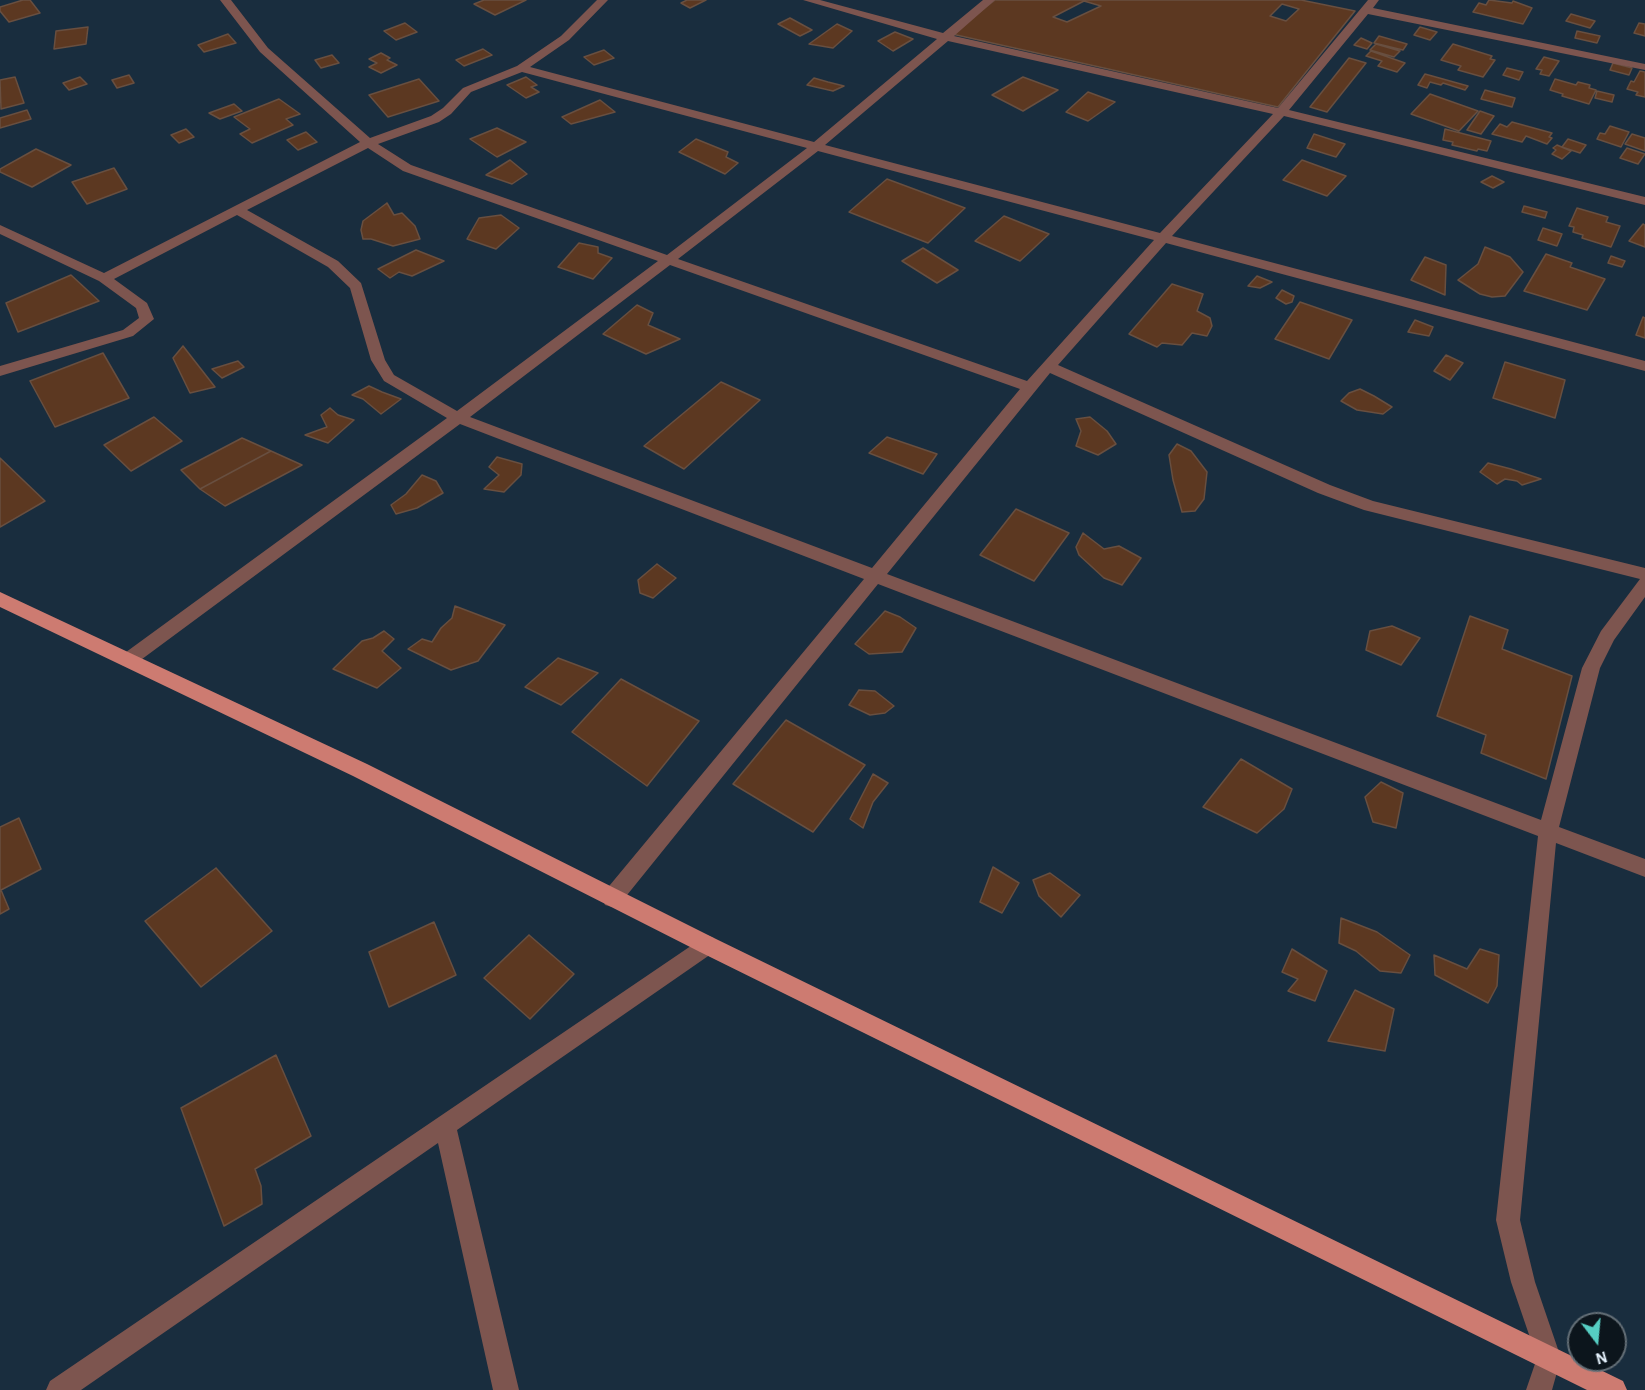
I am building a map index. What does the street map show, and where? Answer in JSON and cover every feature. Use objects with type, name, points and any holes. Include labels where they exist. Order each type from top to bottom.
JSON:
[{"type":"main road","points":[[0,599],[360,770],[707,945],[1614,1390]]},
{"type":"street","points":[[225,0],[264,50],[368,143],[407,168],[1030,387]]},
{"type":"street","points":[[105,278],[368,143],[435,119],[447,111],[467,90],[521,68],[565,38],[603,0]]},
{"type":"street","points":[[808,0],[944,37],[1281,112],[1645,201]]},
{"type":"street","points":[[128,660],[458,418],[668,260],[814,147],[990,0]]},
{"type":"street","points":[[612,898],[1030,387],[1162,238],[1281,112],[1370,5],[1645,67]]},
{"type":"street","points":[[521,68],[1645,366]]},
{"type":"street","points":[[237,210],[333,264],[356,286],[378,360],[389,378],[458,418],[1645,868]]},
{"type":"street","points":[[0,229],[105,278],[142,306],[147,319],[128,333],[0,371]]},
{"type":"street","points":[[1049,367],[1324,489],[1370,507],[1645,574]]},
{"type":"street","points":[[1539,1390],[1548,1358],[1523,1282],[1508,1220],[1548,830],[1591,668],[1607,636],[1645,584]]},
{"type":"street","points":[[58,1390],[707,945]]},
{"type":"street","points":[[445,1125],[506,1390]]},
{"type":"building","points":[[30,0],[40,13],[9,22],[0,11],[0,7]]},
{"type":"building","points":[[484,0],[526,0],[495,15],[474,4]]},
{"type":"building","points":[[687,0],[706,0],[690,8],[681,3]]},
{"type":"building","points":[[995,0],[1301,0],[1355,11],[1278,107],[952,34]]},
{"type":"building","points":[[1489,0],[1512,3],[1513,1],[1532,8],[1523,24],[1473,12],[1479,3],[1486,5]]},
{"type":"building","points":[[1084,1],[1101,6],[1067,22],[1053,17]]},
{"type":"building","points":[[1282,4],[1299,9],[1286,21],[1270,16]]},
{"type":"building","points":[[1571,14],[1595,21],[1590,28],[1566,21]]},
{"type":"building","points":[[790,18],[812,30],[800,36],[778,24]]},
{"type":"building","points":[[405,23],[417,32],[396,40],[384,31]]},
{"type":"building","points":[[1639,23],[1645,24],[1645,36],[1634,33]]},
{"type":"building","points":[[837,24],[852,31],[833,48],[809,44]]},
{"type":"building","points":[[88,27],[86,44],[54,49],[56,31]]},
{"type":"building","points":[[1420,27],[1437,32],[1430,40],[1414,35]]},
{"type":"building","points":[[1577,31],[1600,36],[1597,43],[1575,38]]},
{"type":"building","points":[[895,32],[913,39],[893,51],[878,41]]},
{"type":"building","points":[[228,34],[236,43],[204,52],[198,45]]},
{"type":"building","points":[[1379,36],[1407,44],[1403,50],[1374,43]]},
{"type":"building","points":[[1361,38],[1372,43],[1367,49],[1354,45]]},
{"type":"building","points":[[1376,44],[1400,51],[1394,57],[1370,50]]},
{"type":"building","points":[[1453,44],[1492,56],[1490,59],[1495,60],[1483,77],[1458,70],[1461,66],[1441,60]]},
{"type":"building","points":[[483,49],[492,55],[464,66],[456,60]]},
{"type":"building","points":[[604,50],[614,58],[594,65],[584,57]]},
{"type":"building","points":[[1371,51],[1405,63],[1397,72],[1378,66],[1382,61],[1366,56]]},
{"type":"building","points":[[381,53],[390,58],[387,60],[397,65],[381,73],[369,67],[377,63],[369,59]]},
{"type":"building","points":[[332,55],[339,63],[321,68],[315,60]]},
{"type":"building","points":[[1544,57],[1559,61],[1549,76],[1540,74],[1542,70],[1536,69]]},
{"type":"building","points":[[1349,58],[1366,63],[1327,112],[1310,107]]},
{"type":"building","points":[[1613,63],[1632,68],[1629,75],[1610,70]]},
{"type":"building","points":[[1507,68],[1523,72],[1519,80],[1503,75]]},
{"type":"building","points":[[1640,71],[1645,72],[1645,97],[1636,95],[1638,92],[1627,89]]},
{"type":"building","points":[[1425,74],[1468,86],[1465,90],[1443,83],[1441,85],[1430,82],[1427,88],[1418,85]]},
{"type":"building","points":[[129,75],[134,83],[117,88],[112,80]]},
{"type":"building","points":[[15,77],[24,103],[1,109],[0,80]]},
{"type":"building","points":[[80,77],[87,84],[69,90],[63,83]]},
{"type":"building","points":[[526,77],[537,85],[531,87],[539,92],[526,98],[507,85]]},
{"type":"building","points":[[1023,77],[1058,90],[1023,111],[992,95]]},
{"type":"building","points":[[814,78],[844,86],[833,91],[807,85]]},
{"type":"building","points":[[419,79],[439,101],[388,117],[369,95]]},
{"type":"building","points":[[1555,79],[1576,85],[1578,82],[1590,85],[1589,88],[1596,90],[1589,104],[1550,90]]},
{"type":"building","points":[[1485,90],[1515,98],[1512,107],[1481,99]]},
{"type":"building","points":[[1597,91],[1614,95],[1612,102],[1595,98]]},
{"type":"building","points":[[1088,92],[1115,102],[1088,121],[1066,112]]},
{"type":"building","points":[[1430,94],[1478,111],[1459,131],[1411,114]]},
{"type":"building","points":[[279,99],[300,114],[286,119],[293,125],[252,143],[240,134],[250,129],[234,117]]},
{"type":"building","points":[[600,100],[615,112],[571,124],[562,117]]},
{"type":"building","points":[[234,104],[242,111],[220,119],[209,113]]},
{"type":"building","points":[[27,110],[31,119],[0,128],[0,118]]},
{"type":"building","points":[[1480,111],[1494,116],[1481,134],[1467,130]]},
{"type":"building","points":[[1512,122],[1552,133],[1549,137],[1552,138],[1547,144],[1526,136],[1522,142],[1492,134],[1500,124],[1507,127]]},
{"type":"building","points":[[1610,126],[1629,132],[1621,147],[1597,139],[1600,133],[1605,134]]},
{"type":"building","points":[[497,128],[526,142],[497,157],[470,139]]},
{"type":"building","points":[[186,129],[194,137],[179,143],[171,135]]},
{"type":"building","points":[[1445,129],[1491,141],[1487,151],[1452,145],[1453,142],[1443,140]]},
{"type":"building","points":[[306,132],[317,142],[298,150],[287,140]]},
{"type":"building","points":[[1314,134],[1345,144],[1336,157],[1307,148]]},
{"type":"building","points":[[1632,134],[1645,138],[1645,151],[1625,144]]},
{"type":"building","points":[[696,139],[728,152],[726,157],[738,163],[725,174],[679,152]]},
{"type":"building","points":[[1568,139],[1586,145],[1580,153],[1562,147]]},
{"type":"building","points":[[1557,145],[1571,151],[1562,159],[1552,154],[1556,150],[1553,148]]},
{"type":"building","points":[[1627,148],[1645,154],[1638,164],[1620,158]]},
{"type":"building","points":[[36,149],[71,165],[32,187],[0,172],[0,169]]},
{"type":"building","points":[[510,160],[527,174],[512,184],[486,175]]},
{"type":"building","points":[[1302,160],[1346,176],[1327,196],[1283,180]]},
{"type":"building","points":[[114,168],[127,189],[87,204],[72,182]]},
{"type":"building","points":[[1492,176],[1504,182],[1493,188],[1481,182]]},
{"type":"building","points":[[887,179],[965,208],[928,243],[849,212]]},
{"type":"building","points":[[387,203],[394,215],[402,213],[415,226],[420,239],[393,246],[371,239],[363,239],[361,230],[363,221]]},
{"type":"building","points":[[1524,206],[1547,212],[1545,218],[1522,212]]},
{"type":"building","points":[[1577,208],[1608,217],[1606,222],[1620,226],[1611,247],[1582,238],[1583,235],[1573,232],[1574,227],[1569,226]]},
{"type":"building","points":[[501,215],[519,228],[496,249],[467,239],[479,218]]},
{"type":"building","points":[[1004,216],[1049,234],[1020,261],[975,241]]},
{"type":"building","points":[[1643,224],[1645,225],[1645,247],[1629,241]]},
{"type":"building","points":[[1543,228],[1562,234],[1557,246],[1538,240]]},
{"type":"building","points":[[579,243],[598,247],[598,253],[612,258],[593,279],[558,267]]},
{"type":"building","points":[[1485,247],[1510,257],[1523,272],[1505,296],[1492,297],[1480,294],[1458,280],[1478,264]]},
{"type":"building","points":[[923,248],[958,270],[937,283],[902,261]]},
{"type":"building","points":[[416,250],[444,261],[412,276],[399,272],[390,278],[378,269]]},
{"type":"building","points":[[1546,254],[1572,263],[1570,267],[1605,279],[1587,310],[1524,291]]},
{"type":"building","points":[[1611,256],[1625,261],[1622,267],[1608,263]]},
{"type":"building","points":[[1425,257],[1446,265],[1445,295],[1411,280]]},
{"type":"building","points":[[71,275],[99,301],[18,332],[6,303]]},
{"type":"building","points":[[1257,276],[1272,282],[1260,288],[1248,286]]},
{"type":"building","points":[[1172,284],[1203,294],[1197,311],[1210,318],[1212,326],[1207,336],[1192,333],[1182,345],[1162,343],[1157,347],[1129,334]]},
{"type":"building","points":[[1282,290],[1294,296],[1292,302],[1286,304],[1276,298]]},
{"type":"building","points":[[1300,302],[1352,320],[1329,359],[1275,339]]},
{"type":"building","points":[[637,305],[653,313],[648,325],[680,339],[646,354],[603,334]]},
{"type":"building","points":[[1643,317],[1645,318],[1645,338],[1636,335]]},
{"type":"building","points":[[1415,320],[1433,327],[1429,336],[1408,332]]},
{"type":"building","points":[[183,346],[215,387],[190,393],[173,358]]},
{"type":"building","points":[[103,353],[129,398],[55,427],[30,381]]},
{"type":"building","points":[[1446,355],[1463,363],[1450,380],[1434,371]]},
{"type":"building","points":[[238,361],[244,367],[222,378],[212,369]]},
{"type":"building","points":[[1505,362],[1565,380],[1555,418],[1493,398]]},
{"type":"building","points":[[721,382],[760,400],[684,469],[644,446]]},
{"type":"building","points":[[369,386],[401,399],[381,414],[363,399],[352,395]]},
{"type":"building","points":[[1360,389],[1392,407],[1383,414],[1357,410],[1341,401],[1349,393]]},
{"type":"building","points":[[330,408],[338,415],[354,420],[328,443],[305,435],[327,427],[321,415]]},
{"type":"building","points":[[154,417],[182,441],[131,471],[104,445]]},
{"type":"building","points":[[1090,417],[1107,431],[1116,444],[1098,455],[1076,446],[1081,431],[1076,419]]},
{"type":"building","points":[[887,437],[937,454],[923,474],[869,453]]},
{"type":"building","points":[[242,438],[271,451],[200,489],[181,470]]},
{"type":"building","points":[[1177,444],[1191,451],[1207,472],[1204,499],[1195,511],[1182,512],[1173,480],[1169,455]]},
{"type":"building","points":[[271,451],[302,465],[225,506],[200,489]]},
{"type":"building","points":[[497,457],[522,464],[521,475],[504,492],[484,489],[499,475],[489,467]]},
{"type":"building","points":[[0,458],[45,501],[0,527]]},
{"type":"building","points":[[1488,463],[1541,479],[1522,485],[1517,481],[1505,479],[1497,484],[1480,472]]},
{"type":"building","points":[[422,475],[436,481],[443,493],[417,508],[396,514],[391,505],[406,494]]},
{"type":"building","points":[[1016,509],[1069,533],[1034,581],[980,555]]},
{"type":"building","points":[[1083,533],[1104,549],[1119,546],[1141,558],[1122,585],[1104,578],[1079,555],[1076,547]]},
{"type":"building","points":[[657,564],[676,578],[653,598],[640,593],[638,580]]},
{"type":"building","points":[[455,606],[505,625],[478,661],[451,670],[408,649],[422,639],[432,642],[441,628],[452,618]]},
{"type":"building","points":[[885,611],[900,617],[916,628],[902,652],[869,654],[855,644]]},
{"type":"building","points":[[1470,616],[1508,630],[1502,649],[1572,676],[1546,779],[1481,753],[1486,735],[1437,716]]},
{"type":"building","points":[[1392,626],[1420,638],[1401,665],[1366,650],[1370,631]]},
{"type":"building","points":[[384,631],[394,639],[382,651],[401,668],[377,688],[333,669],[362,641],[373,638]]},
{"type":"building","points":[[558,658],[598,673],[561,705],[525,687]]},
{"type":"building","points":[[621,679],[699,721],[647,786],[572,732]]},
{"type":"building","points":[[859,690],[875,691],[894,706],[885,713],[870,715],[849,705]]},
{"type":"building","points":[[786,720],[865,765],[813,832],[733,784]]},
{"type":"building","points":[[1241,759],[1292,789],[1284,809],[1257,833],[1203,807]]},
{"type":"building","points":[[873,774],[888,783],[873,802],[863,828],[850,819]]},
{"type":"building","points":[[1381,782],[1403,793],[1396,828],[1373,822],[1365,797]]},
{"type":"building","points":[[19,818],[41,869],[1,890],[9,909],[0,914],[0,827]]},
{"type":"building","points":[[993,867],[1019,883],[1002,913],[980,902]]},
{"type":"building","points":[[216,868],[272,931],[201,987],[145,921]]},
{"type":"building","points":[[1050,873],[1080,895],[1061,917],[1039,896],[1033,880]]},
{"type":"building","points":[[1341,918],[1377,932],[1410,955],[1401,973],[1380,971],[1356,951],[1339,943]]},
{"type":"building","points":[[434,922],[456,975],[389,1007],[369,952]]},
{"type":"building","points":[[529,935],[574,974],[530,1019],[484,978]]},
{"type":"building","points":[[1292,949],[1327,971],[1315,1001],[1288,991],[1298,979],[1282,972]]},
{"type":"building","points":[[1480,949],[1499,955],[1497,986],[1488,1003],[1435,975],[1434,955],[1467,969]]},
{"type":"building","points":[[1355,990],[1394,1009],[1385,1051],[1328,1041]]},
{"type":"building","points":[[276,1055],[311,1136],[255,1169],[261,1186],[262,1204],[224,1226],[181,1108]]}]
